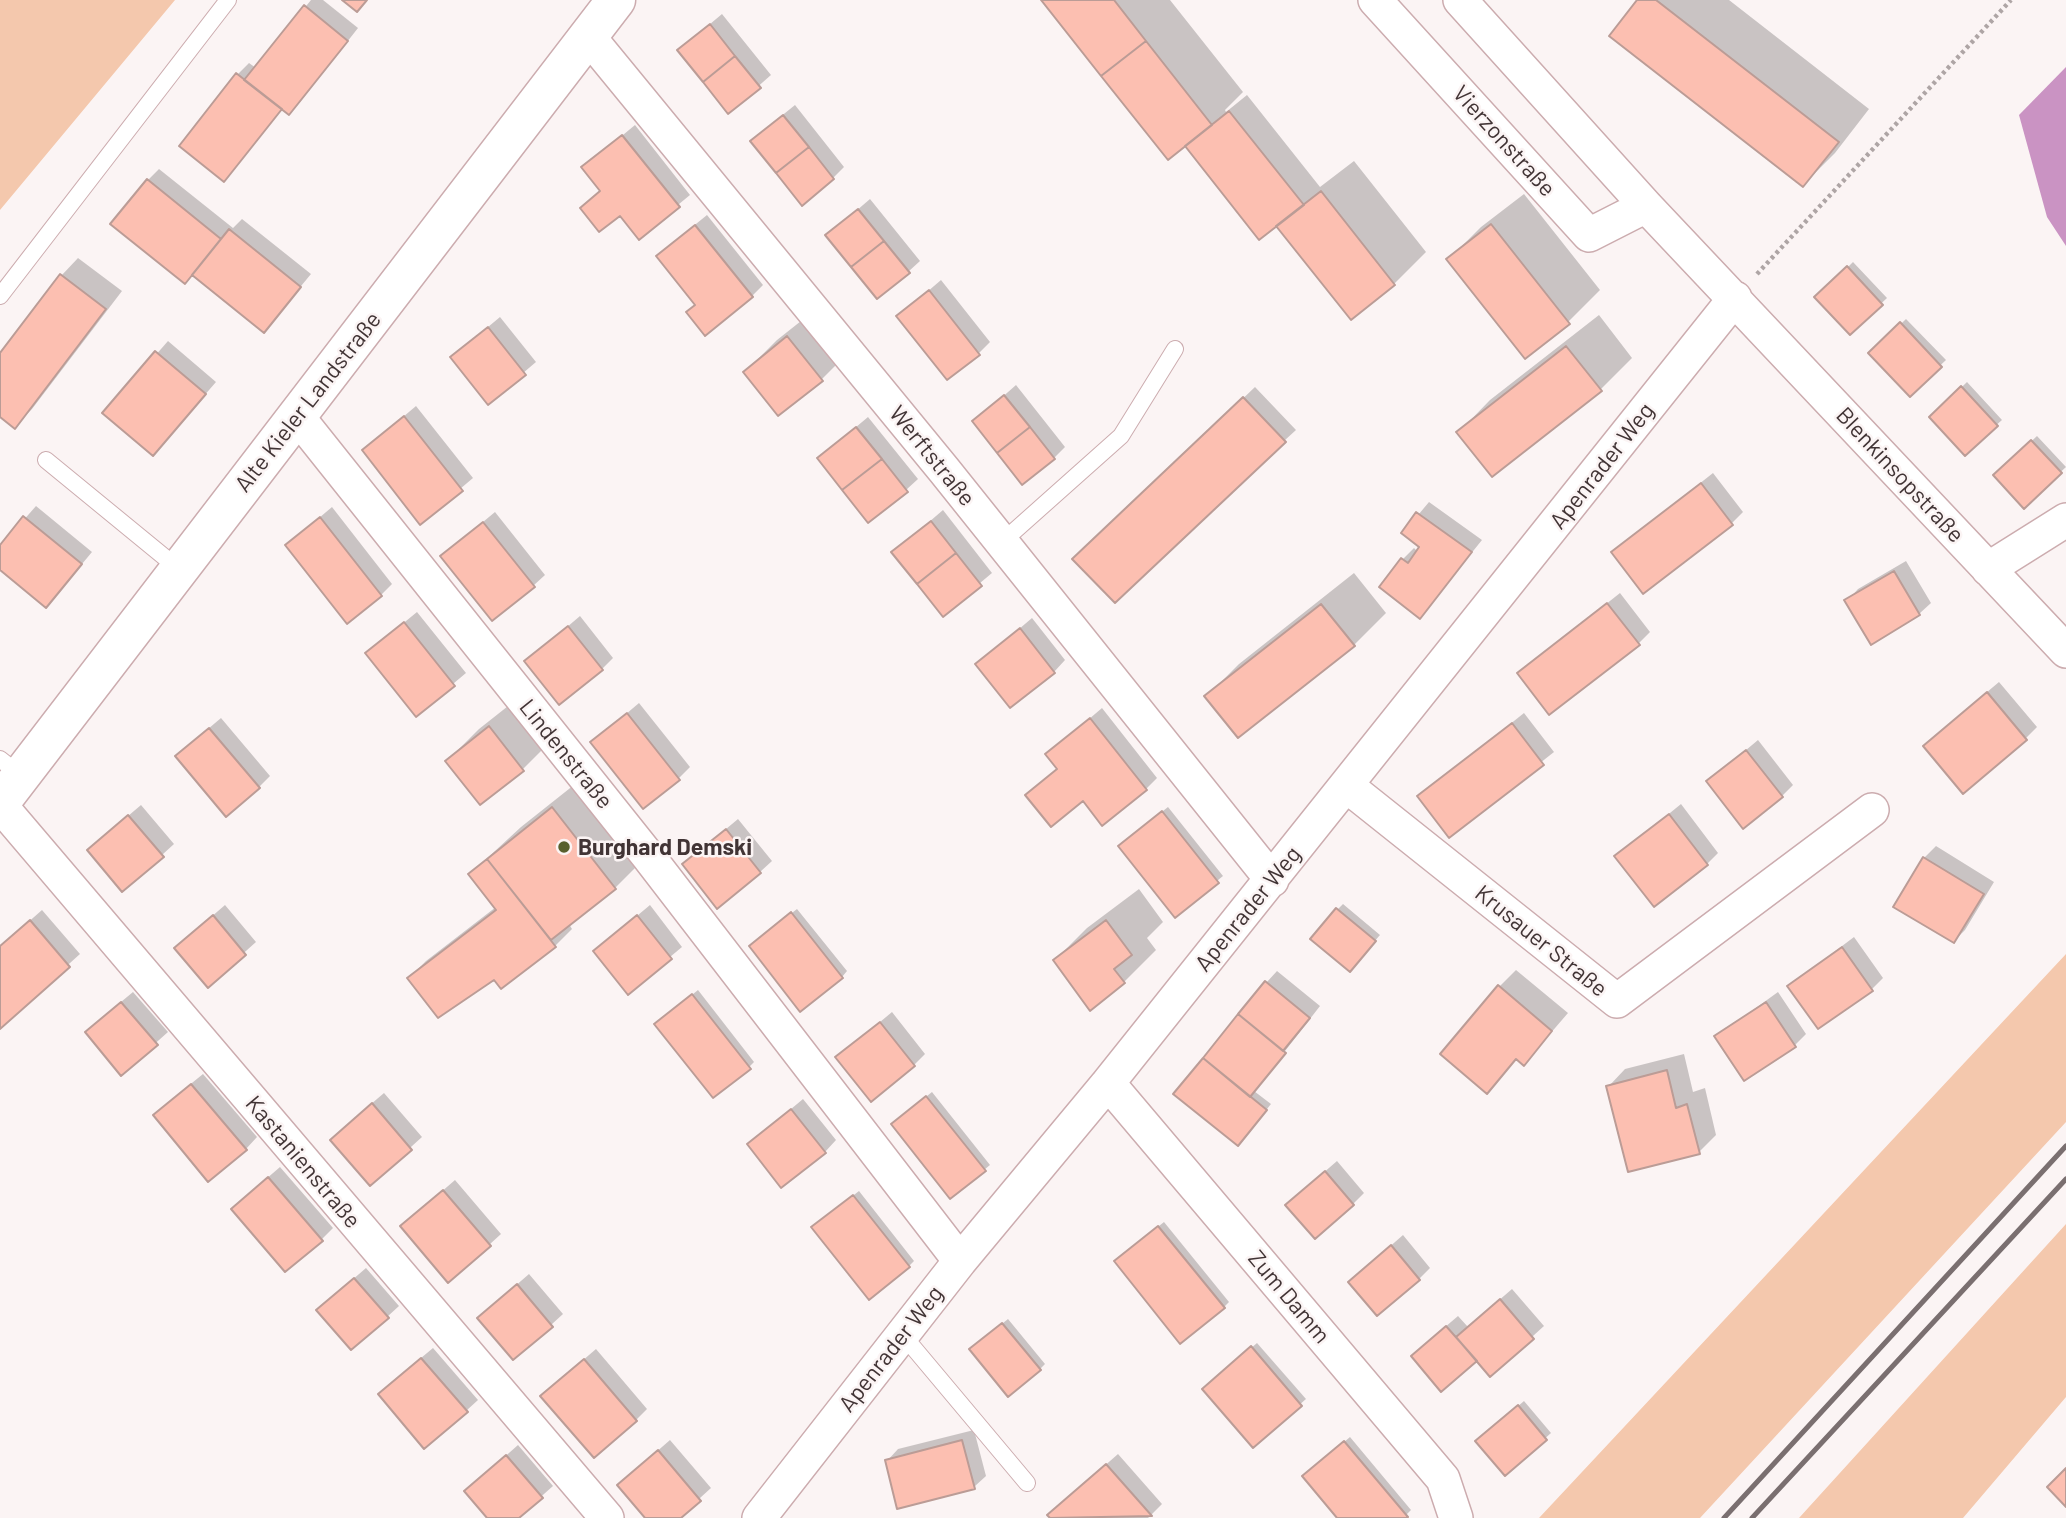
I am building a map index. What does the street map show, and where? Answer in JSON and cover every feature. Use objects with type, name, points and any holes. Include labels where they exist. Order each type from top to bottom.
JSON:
[{"type":"street","name":"Alte Kieler Landstraße","points":[[5,785],[179,569],[616,0]]},
{"type":"street","name":"Vierzonstraße","points":[[1375,0],[1589,235],[1646,205]]},
{"type":"street","points":[[1460,0],[1646,205],[1735,298]]},
{"type":"street","name":"Werftstraße","points":[[588,36],[1002,542],[1272,880]]},
{"type":"street","name":"Blenkinsopstraße","points":[[1735,298],[2066,652]]},
{"type":"street","name":"Apenrader Weg","points":[[759,1518],[960,1261],[1272,880],[1735,298]]},
{"type":"street","name":"Lindenstraße","points":[[297,416],[657,867],[960,1261]]},
{"type":"street","points":[[1988,569],[2066,520]]},
{"type":"street","name":"Kastanienstraße","points":[[5,785],[607,1518]]},
{"type":"street","name":"Krusauer Straße","points":[[1347,786],[1617,1001],[1871,810]]},
{"type":"street","name":"Zum Damm","points":[[1108,1083],[1443,1479],[1457,1518]]},
{"type":"lane","points":[[0,296],[228,0]]},
{"type":"lane","points":[[1002,542],[1121,436],[1175,349]]},
{"type":"lane","points":[[46,460],[179,569]]},
{"type":"lane","points":[[902,1334],[1027,1483]]},
{"type":"path","points":[[1735,298],[2011,0]]},
{"type":"shaded area","points":[[0,0],[175,0],[0,210]]},
{"type":"shaded area","points":[[2066,67],[2066,246],[2047,217],[2019,115]]},
{"type":"shaded area","points":[[2066,954],[2066,1122],[1700,1518],[1539,1518]]},
{"type":"shaded area","points":[[2066,1224],[2066,1397],[1963,1518],[1799,1518]]},
{"type":"building","points":[[342,0],[367,0],[357,12]]},
{"type":"building","points":[[1041,0],[1114,0],[1146,41],[1101,76]]},
{"type":"building","points":[[1637,0],[1656,0],[1839,142],[1803,187],[1609,36]]},
{"type":"building","points":[[304,5],[348,41],[289,115],[244,80]]},
{"type":"building","points":[[710,24],[735,56],[703,82],[677,50]]},
{"type":"building","points":[[1146,41],[1212,125],[1168,160],[1101,76]]},
{"type":"building","points":[[735,56],[761,88],[728,114],[703,82]]},
{"type":"building","points":[[236,73],[282,109],[224,182],[179,146]]},
{"type":"building","points":[[1229,111],[1304,205],[1259,240],[1185,146]]},
{"type":"building","points":[[783,115],[809,147],[776,173],[750,141]]},
{"type":"building","points":[[622,135],[680,207],[639,240],[620,216],[599,232],[580,208],[600,191],[581,167]]},
{"type":"building","points":[[809,147],[834,179],[802,206],[776,173]]},
{"type":"building","points":[[147,179],[221,239],[185,284],[110,224]]},
{"type":"building","points":[[1321,191],[1395,285],[1351,320],[1276,226]]},
{"type":"building","points":[[858,209],[884,241],[851,267],[825,235]]},
{"type":"building","points":[[1491,224],[1570,324],[1525,359],[1446,259]]},
{"type":"building","points":[[695,225],[753,297],[705,336],[686,312],[695,305],[656,256]]},
{"type":"building","points":[[229,229],[301,287],[264,333],[192,275]]},
{"type":"building","points":[[884,241],[910,273],[877,299],[851,267]]},
{"type":"building","points":[[1847,266],[1883,305],[1850,335],[1814,297]]},
{"type":"building","points":[[60,274],[106,309],[15,429],[0,417],[0,353]]},
{"type":"building","points":[[929,290],[980,355],[947,380],[896,316]]},
{"type":"building","points":[[1900,322],[1942,367],[1910,397],[1868,353]]},
{"type":"building","points":[[488,327],[526,375],[488,405],[450,357]]},
{"type":"building","points":[[787,336],[823,381],[778,416],[743,372]]},
{"type":"building","points":[[1566,346],[1602,391],[1492,477],[1456,432]]},
{"type":"building","points":[[155,351],[206,394],[153,456],[102,413]]},
{"type":"building","points":[[1961,386],[1998,426],[1965,456],[1929,417]]},
{"type":"building","points":[[1004,395],[1030,427],[997,453],[972,421]]},
{"type":"building","points":[[1243,397],[1286,442],[1115,603],[1072,559]]},
{"type":"building","points":[[404,416],[463,491],[420,525],[362,450]]},
{"type":"building","points":[[856,427],[882,459],[842,490],[817,458]]},
{"type":"building","points":[[1030,427],[1055,459],[1022,485],[997,453]]},
{"type":"building","points":[[2031,440],[2062,473],[2024,509],[1993,475]]},
{"type":"building","points":[[882,459],[908,492],[868,523],[842,490]]},
{"type":"building","points":[[1701,483],[1733,525],[1643,594],[1611,552]]},
{"type":"building","points":[[1416,512],[1472,552],[1420,619],[1379,587],[1401,558],[1408,563],[1419,547],[1401,533]]},
{"type":"building","points":[[23,516],[82,564],[46,608],[0,570],[0,545]]},
{"type":"building","points":[[320,517],[382,596],[347,624],[285,545]]},
{"type":"building","points":[[931,521],[956,553],[917,584],[891,552]]},
{"type":"building","points":[[483,522],[535,587],[492,621],[440,556]]},
{"type":"building","points":[[956,553],[982,586],[943,617],[917,584]]},
{"type":"building","points":[[1894,571],[1920,615],[1871,645],[1844,600]]},
{"type":"building","points":[[1607,603],[1640,645],[1549,715],[1517,673]]},
{"type":"building","points":[[1321,604],[1355,646],[1238,738],[1204,696]]},
{"type":"building","points":[[404,622],[455,686],[416,717],[365,653]]},
{"type":"building","points":[[568,626],[603,670],[559,705],[524,661]]},
{"type":"building","points":[[1020,628],[1055,673],[1010,708],[975,664]]},
{"type":"building","points":[[1987,692],[2027,740],[1963,794],[1923,746]]},
{"type":"building","points":[[627,713],[680,780],[643,809],[590,742]]},
{"type":"building","points":[[1090,718],[1147,790],[1102,826],[1083,801],[1051,827],[1025,795],[1057,769],[1045,754]]},
{"type":"building","points":[[1512,723],[1544,765],[1449,838],[1417,796]]},
{"type":"building","points":[[489,726],[524,771],[480,805],[445,761]]},
{"type":"building","points":[[209,728],[260,788],[226,817],[175,756]]},
{"type":"building","points":[[1746,750],[1783,797],[1743,829],[1706,781]]},
{"type":"building","points":[[552,807],[616,889],[551,940],[487,859]]},
{"type":"building","points":[[1162,811],[1219,883],[1175,918],[1118,846]]},
{"type":"building","points":[[1669,814],[1708,865],[1654,907],[1614,856]]},
{"type":"building","points":[[128,815],[164,857],[122,892],[87,850]]},
{"type":"building","points":[[726,829],[761,873],[717,909],[682,864]]},
{"type":"building","points":[[1923,857],[1984,894],[1954,943],[1893,907]]},
{"type":"building","points":[[487,859],[556,947],[501,989],[494,980],[438,1018],[407,978],[496,910],[468,874]]},
{"type":"building","points":[[1336,908],[1376,941],[1350,972],[1310,939]]},
{"type":"building","points":[[791,912],[843,978],[800,1012],[749,946]]},
{"type":"building","points":[[213,915],[246,955],[208,988],[174,948]]},
{"type":"building","points":[[637,915],[672,959],[628,995],[593,951]]},
{"type":"building","points":[[30,920],[70,967],[0,1029],[0,946]]},
{"type":"building","points":[[1106,920],[1132,955],[1114,969],[1125,983],[1090,1011],[1053,960]]},
{"type":"building","points":[[1842,947],[1873,991],[1818,1029],[1787,986]]},
{"type":"building","points":[[1265,981],[1310,1018],[1283,1051],[1238,1014]]},
{"type":"building","points":[[1498,985],[1552,1031],[1524,1066],[1516,1059],[1487,1094],[1440,1054]]},
{"type":"building","points":[[692,994],[751,1069],[713,1098],[654,1024]]},
{"type":"building","points":[[121,1002],[158,1045],[121,1076],[85,1032]]},
{"type":"building","points":[[1766,1002],[1796,1047],[1744,1081],[1714,1036]]},
{"type":"building","points":[[1238,1014],[1286,1053],[1250,1097],[1203,1058]]},
{"type":"building","points":[[880,1022],[915,1066],[871,1102],[835,1057]]},
{"type":"building","points":[[1203,1058],[1267,1110],[1238,1146],[1173,1094]]},
{"type":"building","points":[[1667,1070],[1676,1108],[1687,1104],[1700,1154],[1628,1172],[1606,1086]]},
{"type":"building","points":[[191,1084],[247,1150],[208,1182],[153,1115]]},
{"type":"building","points":[[926,1096],[986,1171],[950,1199],[891,1124]]},
{"type":"building","points":[[372,1103],[412,1150],[370,1186],[330,1140]]},
{"type":"building","points":[[791,1109],[826,1153],[781,1188],[747,1144]]},
{"type":"building","points":[[1325,1171],[1354,1205],[1315,1239],[1285,1205]]},
{"type":"building","points":[[268,1177],[323,1241],[285,1272],[231,1209]]},
{"type":"building","points":[[443,1190],[491,1246],[448,1283],[400,1226]]},
{"type":"building","points":[[853,1195],[910,1267],[869,1300],[811,1227]]},
{"type":"building","points":[[1158,1226],[1225,1308],[1180,1344],[1114,1261]]},
{"type":"building","points":[[1391,1245],[1420,1280],[1377,1316],[1348,1282]]},
{"type":"building","points":[[354,1278],[389,1318],[351,1350],[316,1310]]},
{"type":"building","points":[[517,1284],[553,1327],[513,1360],[477,1318]]},
{"type":"building","points":[[1500,1299],[1534,1339],[1490,1377],[1456,1337]]},
{"type":"building","points":[[1002,1323],[1041,1370],[1008,1397],[969,1349]]},
{"type":"building","points":[[1446,1326],[1477,1361],[1441,1392],[1411,1356]]},
{"type":"building","points":[[1251,1346],[1302,1406],[1253,1448],[1202,1389]]},
{"type":"building","points":[[421,1358],[468,1412],[424,1449],[378,1394]]},
{"type":"building","points":[[584,1359],[637,1421],[594,1458],[540,1396]]},
{"type":"building","points":[[1518,1405],[1547,1440],[1505,1476],[1475,1441]]},
{"type":"building","points":[[962,1440],[975,1489],[897,1509],[885,1460]]},
{"type":"building","points":[[1344,1441],[1408,1517],[1337,1518],[1302,1476]]},
{"type":"building","points":[[658,1450],[701,1501],[681,1518],[645,1518],[617,1485]]},
{"type":"building","points":[[506,1455],[543,1498],[519,1518],[487,1518],[464,1491]]},
{"type":"building","points":[[1106,1464],[1152,1516],[1050,1518],[1047,1515]]},
{"type":"building","points":[[2066,1468],[2066,1507],[2047,1487]]},
{"type":"railway","points":[[1724,1518],[2066,1146]]},
{"type":"railway","points":[[1752,1518],[2066,1179]]},
{"type":"place","name":"Burghard Demski","points":[[564,847]]}]
